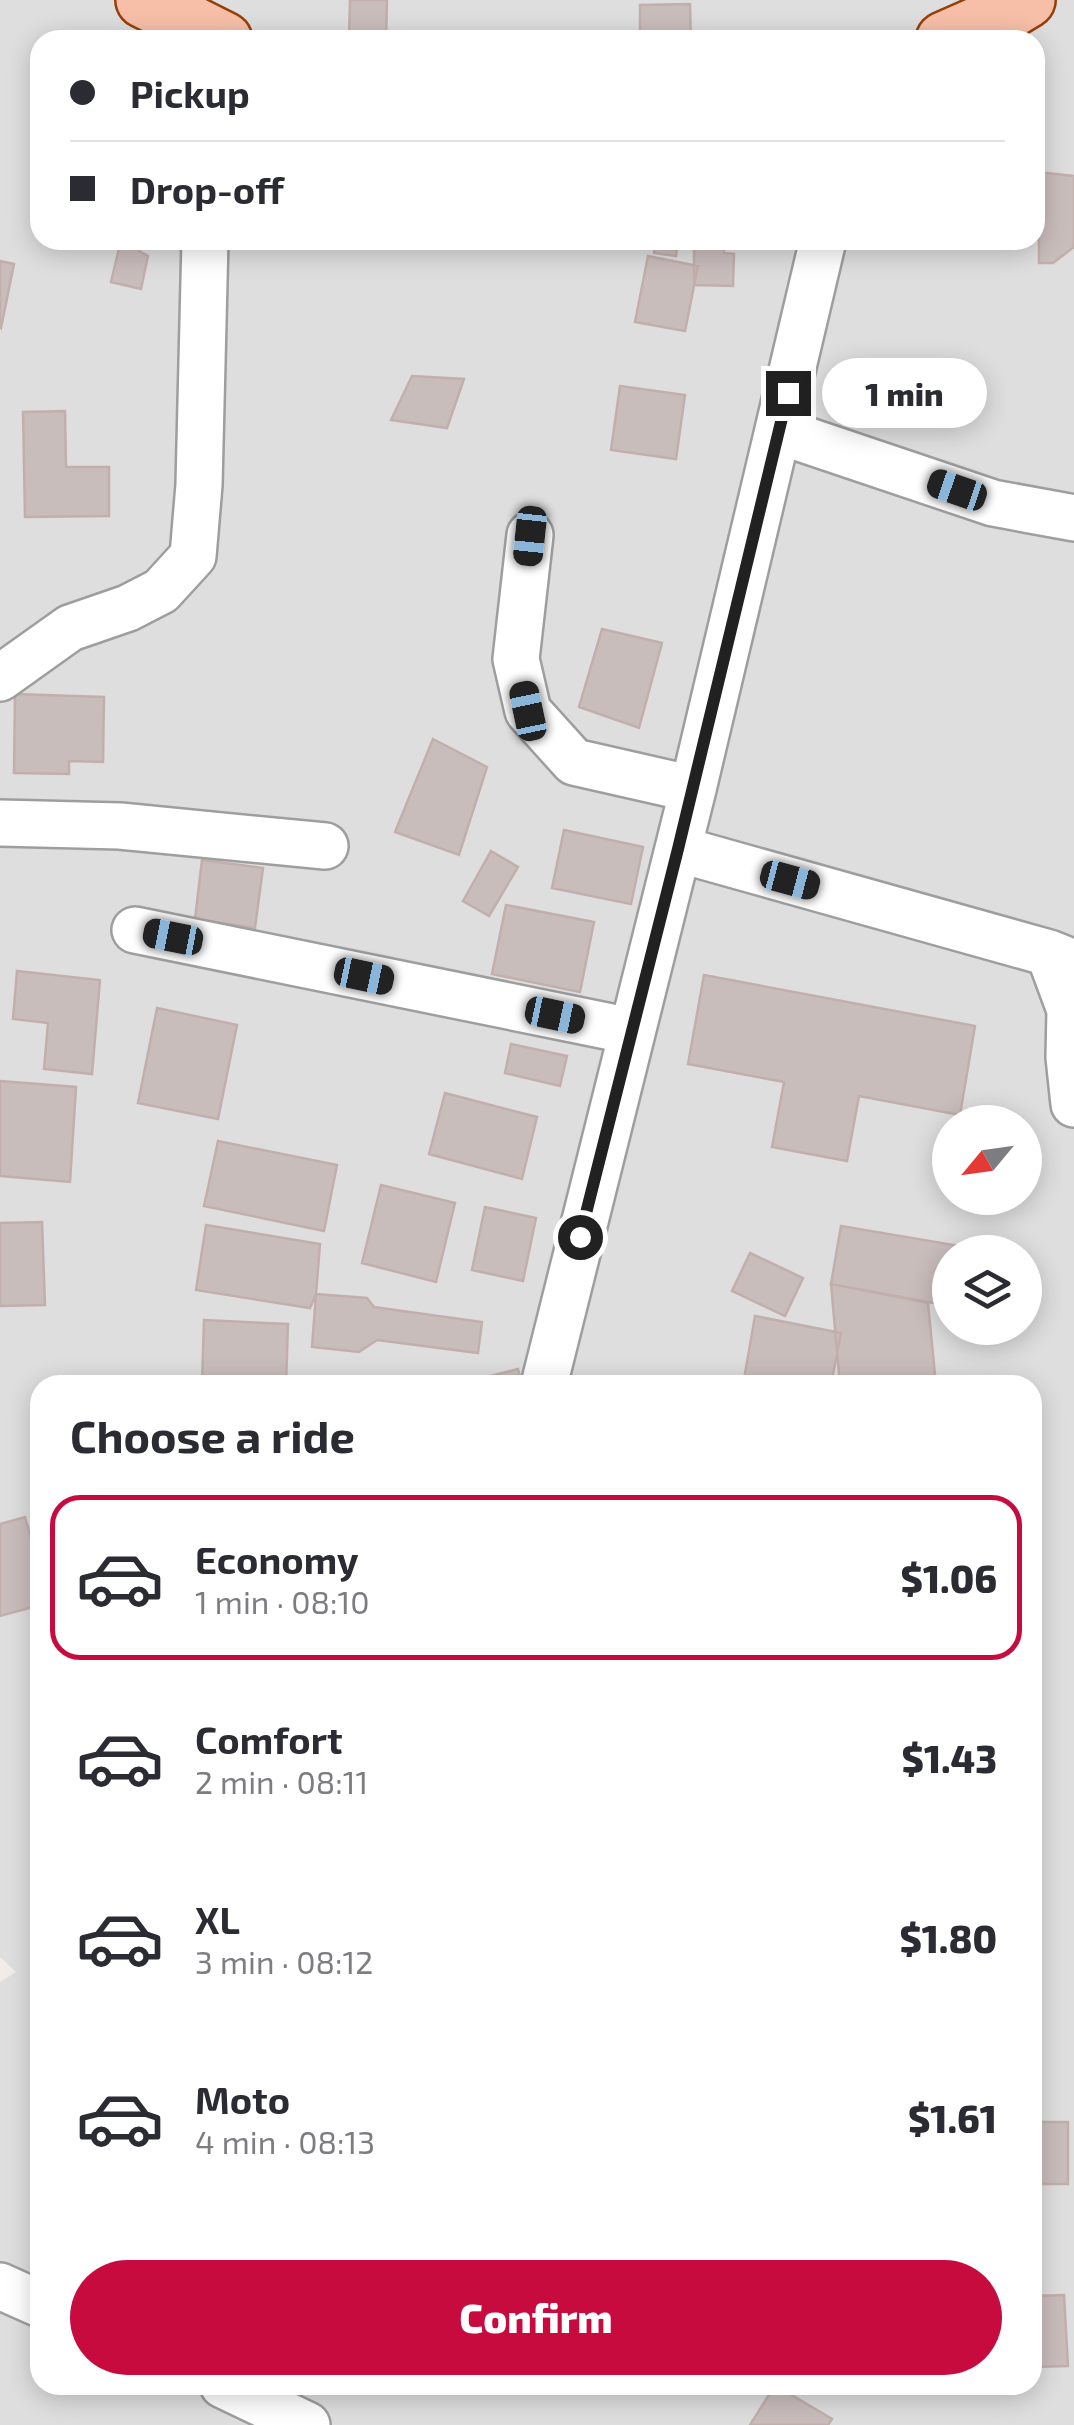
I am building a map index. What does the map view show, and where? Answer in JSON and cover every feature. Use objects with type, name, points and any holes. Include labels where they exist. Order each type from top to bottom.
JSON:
[{"type":"main road","points":[[144,0],[204,30]]},
{"type":"main road","points":[[966,30],[1027,0]]},
{"type":"street","points":[[0,678],[70,628],[128,608],[161,591],[193,556],[199,484],[205,250]]},
{"type":"street","points":[[546,1375],[678,849],[821,250]]},
{"type":"street","points":[[779,430],[993,503],[1074,518]]},
{"type":"street","points":[[530,536],[516,659],[528,711],[574,762],[692,789]]},
{"type":"street","points":[[0,822],[120,826],[325,846]]},
{"type":"street","points":[[678,849],[1062,958],[1070,1010],[1074,1104]]},
{"type":"street","points":[[135,930],[631,1031]]},
{"type":"street","points":[[0,2286],[30,2300]]},
{"type":"street","points":[[255,2395],[290,2406]]},
{"type":"shaded area","points":[[0,0],[1074,0],[1074,2425],[0,2425],[0,1982],[16,1972],[0,1957]]},
{"type":"building","points":[[350,0],[387,0],[386,30],[349,30]]},
{"type":"building","points":[[690,4],[691,30],[640,30],[640,5]]},
{"type":"building","points":[[1045,173],[1074,176],[1074,247],[1053,263],[1039,263],[1039,250],[1045,250]]},
{"type":"building","points":[[119,250],[139,250],[148,256],[141,289],[111,282]]},
{"type":"building","points":[[654,250],[677,250],[676,256],[654,253]]},
{"type":"building","points":[[694,250],[724,250],[734,254],[733,286],[694,285]]},
{"type":"building","points":[[648,256],[698,266],[685,331],[635,322]]},
{"type":"building","points":[[0,261],[14,264],[1,328],[0,327]]},
{"type":"building","points":[[412,376],[464,379],[447,428],[391,420]]},
{"type":"building","points":[[620,386],[685,395],[676,459],[611,450]]},
{"type":"building","points":[[65,411],[66,467],[109,467],[109,516],[25,517],[23,412]]},
{"type":"building","points":[[602,629],[662,643],[639,728],[579,707]]},
{"type":"building","points":[[15,694],[104,697],[103,762],[69,761],[69,774],[14,773]]},
{"type":"building","points":[[433,739],[487,767],[459,855],[395,832]]},
{"type":"building","points":[[564,830],[643,847],[631,904],[552,888]]},
{"type":"building","points":[[491,851],[518,867],[489,916],[463,901]]},
{"type":"building","points":[[202,860],[263,868],[255,928],[195,919]]},
{"type":"building","points":[[506,905],[594,922],[580,992],[492,974]]},
{"type":"building","points":[[17,971],[100,980],[92,1074],[44,1069],[48,1023],[13,1019]]},
{"type":"building","points":[[704,975],[975,1026],[962,1105],[932,1105],[932,1110],[859,1096],[847,1161],[772,1147],[784,1082],[688,1064]]},
{"type":"building","points":[[157,1008],[237,1025],[218,1119],[138,1103]]},
{"type":"building","points":[[511,1044],[567,1056],[560,1086],[505,1073]]},
{"type":"building","points":[[0,1081],[76,1087],[70,1182],[0,1176]]},
{"type":"building","points":[[445,1093],[537,1117],[522,1179],[429,1154]]},
{"type":"building","points":[[218,1141],[337,1165],[324,1231],[204,1206]]},
{"type":"building","points":[[381,1185],[455,1203],[436,1282],[362,1263]]},
{"type":"building","points":[[485,1207],[536,1218],[523,1281],[472,1270]]},
{"type":"building","points":[[42,1222],[45,1305],[0,1306],[0,1223]]},
{"type":"building","points":[[206,1225],[320,1244],[316,1294],[310,1308],[196,1290]]},
{"type":"building","points":[[841,1226],[932,1241],[932,1303],[831,1284]]},
{"type":"building","points":[[750,1253],[803,1278],[785,1316],[732,1291]]},
{"type":"building","points":[[831,1284],[928,1303],[935,1375],[839,1375]]},
{"type":"building","points":[[316,1294],[367,1298],[374,1307],[482,1322],[478,1353],[377,1340],[359,1352],[312,1347]]},
{"type":"building","points":[[755,1316],[841,1333],[833,1375],[745,1375]]},
{"type":"building","points":[[204,1320],[288,1324],[286,1375],[202,1375]]},
{"type":"building","points":[[518,1369],[520,1375],[494,1375]]},
{"type":"building","points":[[25,1517],[30,1535],[30,1608],[0,1616],[0,1524]]},
{"type":"building","points":[[1042,2122],[1068,2122],[1068,2184],[1042,2184]]},
{"type":"building","points":[[1064,2295],[1068,2366],[1042,2367],[1042,2296]]},
{"type":"building","points":[[769,2395],[792,2395],[832,2419],[828,2425],[750,2425]]},
{"type":"route","points":[[580,1237],[788,393]]}]
